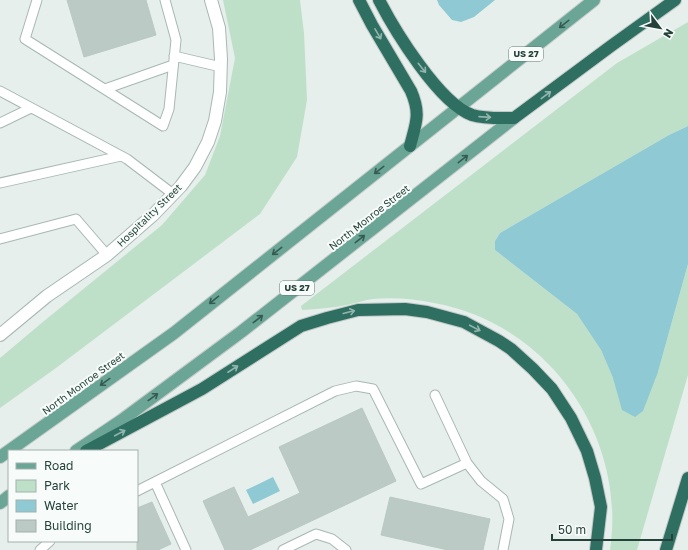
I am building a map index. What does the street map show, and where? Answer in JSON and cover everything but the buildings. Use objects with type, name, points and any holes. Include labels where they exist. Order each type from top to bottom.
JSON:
[{"type":"highway","points":[[359,0],[416,102],[418,108],[417,120],[410,146]]},
{"type":"highway","points":[[379,0],[393,26],[413,56],[441,91],[458,108],[480,117],[514,118]]},
{"type":"highway","name":"North Monroe Street","points":[[514,118],[675,0]]},
{"type":"highway","points":[[88,450],[202,389],[301,326],[358,310],[406,309],[427,312],[464,322],[512,349],[552,389],[571,418],[587,451],[595,478],[601,507],[596,550]]},
{"type":"highway","points":[[666,550],[688,478]]},
{"type":"main road","name":"North Monroe Street","points":[[10,450],[174,333],[594,0]]},
{"type":"main road","name":"North Monroe Street","points":[[77,450],[122,420],[241,332],[514,118]]},
{"type":"street","name":"Hospitality Street","points":[[0,335],[46,296],[107,255],[153,215],[181,186],[195,167],[208,142],[215,121],[220,92],[221,67],[219,28],[211,0]]},
{"type":"lane","points":[[36,0],[25,39],[163,126],[169,109],[176,40],[165,0]]},
{"type":"lane","points":[[105,89],[174,61],[221,67]]},
{"type":"lane","points":[[0,91],[121,156],[173,194]]},
{"type":"lane","points":[[0,123],[31,108]]},
{"type":"lane","points":[[0,182],[121,156]]},
{"type":"lane","points":[[0,239],[76,219],[107,255]]},
{"type":"lane","points":[[138,490],[335,391],[356,386],[373,389],[421,484],[466,463]]},
{"type":"lane","points":[[435,395],[466,463],[481,481],[503,499],[509,519],[503,550]]},
{"type":"lane","points":[[155,482],[186,550]]},
{"type":"lane","points":[[283,550],[316,534],[332,539],[346,550]]},
{"type":"lane","points":[[40,550],[49,542]]},
{"type":"green space","points":[[223,0],[300,0],[304,33],[307,100],[297,157],[260,214],[56,368],[0,408],[0,358],[162,225],[205,175],[220,136],[235,58]]},
{"type":"green space","points":[[688,22],[688,126],[669,135],[500,233],[495,241],[495,250],[577,314],[601,350],[613,378],[658,372],[688,264],[688,375],[637,550],[610,550],[612,507],[606,466],[592,427],[571,391],[544,360],[512,334],[475,315],[419,300],[381,298],[341,306],[302,310],[301,306],[617,63]]},
{"type":"water","points":[[437,0],[495,0],[474,17],[461,22],[452,20],[439,5]]},
{"type":"water","points":[[688,126],[688,264],[658,372],[643,411],[635,417],[622,410],[613,378],[601,350],[577,314],[495,250],[495,241],[500,233],[669,135]]},
{"type":"water","points":[[273,477],[280,491],[253,504],[246,490]]}]
